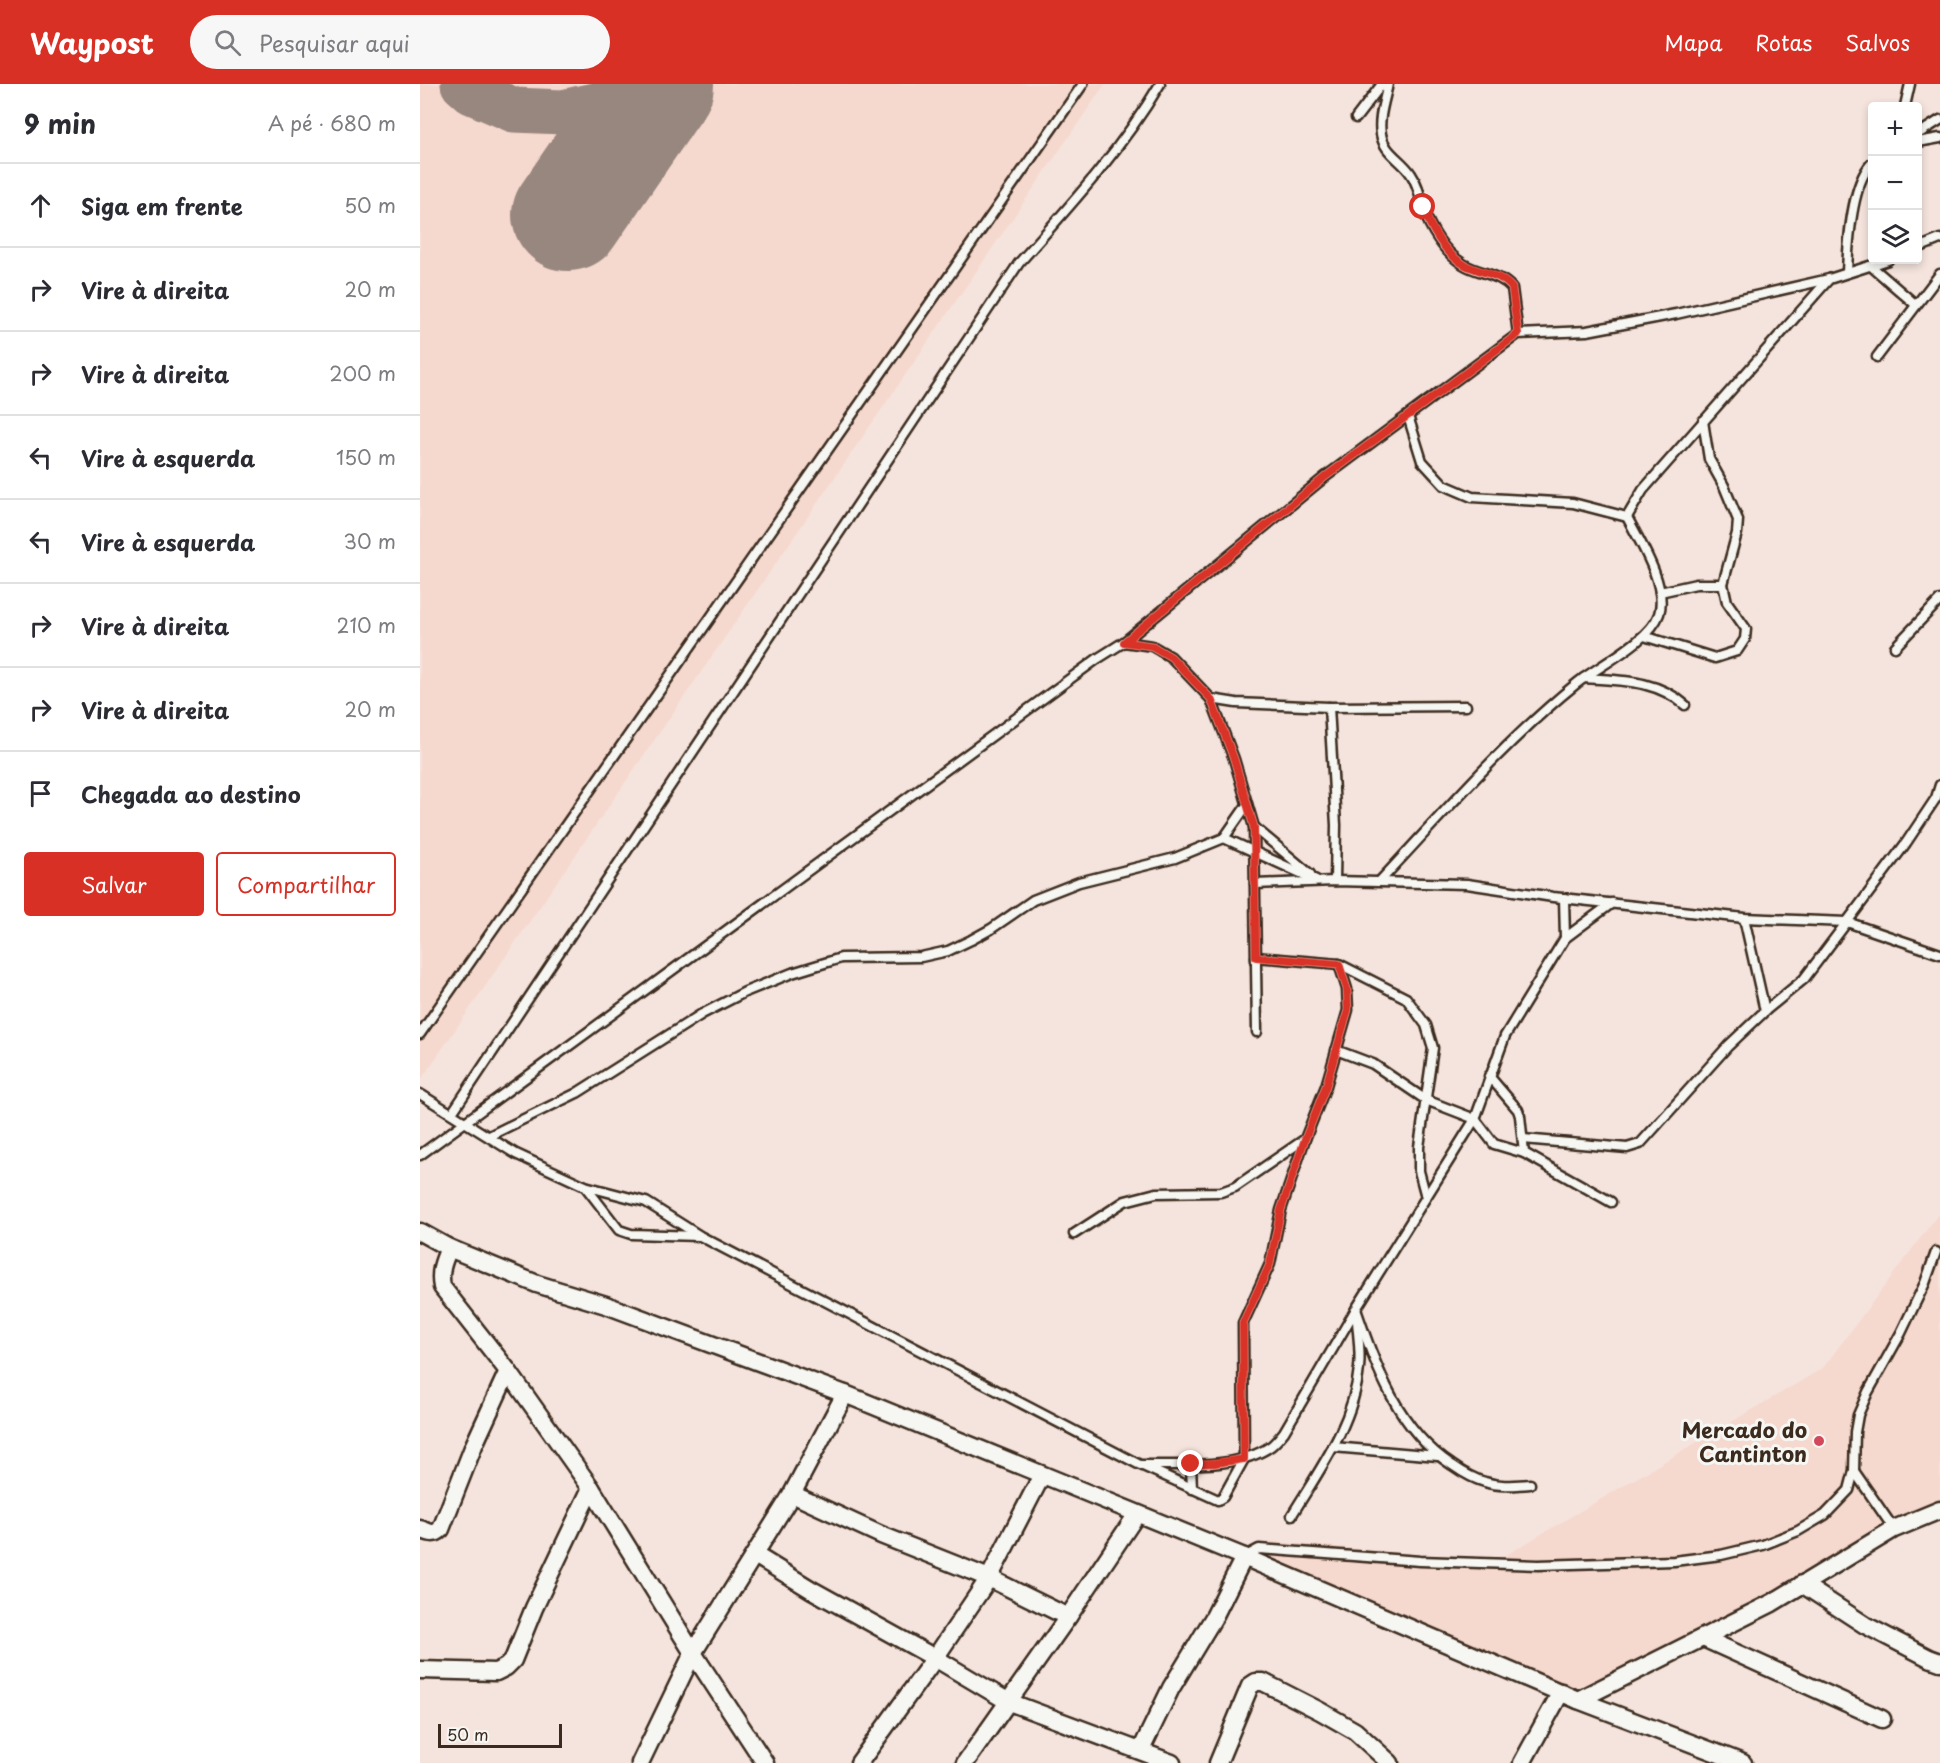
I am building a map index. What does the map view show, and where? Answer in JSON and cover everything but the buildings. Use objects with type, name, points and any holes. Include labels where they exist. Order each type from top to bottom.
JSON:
[{"type":"street","points":[[420,1232],[449,1248],[537,1284],[606,1305],[844,1394],[1244,1557],[1578,1700],[1743,1763]]},
{"type":"street","points":[[449,1248],[441,1268],[442,1287],[508,1371],[591,1488],[764,1763]]},
{"type":"street","points":[[420,1529],[432,1534],[441,1528],[474,1445],[508,1371]]},
{"type":"street","points":[[640,1763],[693,1653],[792,1494],[844,1394]]},
{"type":"street","points":[[859,1763],[935,1658],[989,1578],[1041,1475]]},
{"type":"street","points":[[420,1670],[496,1672],[513,1660],[534,1608],[591,1488]]},
{"type":"street","points":[[792,1494],[880,1534],[989,1578],[1068,1617]]},
{"type":"street","points":[[1578,1700],[1772,1603],[1894,1529],[1940,1510]]},
{"type":"street","points":[[965,1763],[1137,1514]]},
{"type":"street","points":[[1914,1522],[1940,1523]]},
{"type":"street","points":[[755,1555],[1009,1702],[1172,1763]]},
{"type":"street","points":[[1141,1750],[1171,1688],[1214,1617],[1244,1557]]},
{"type":"street","points":[[1802,1584],[1865,1624],[1940,1662]]},
{"type":"street","points":[[1703,1638],[1882,1719]]},
{"type":"street","points":[[1218,1763],[1250,1686],[1256,1682],[1263,1682],[1355,1731],[1390,1763]]},
{"type":"street","points":[[1522,1763],[1561,1692]]},
{"type":"lane","points":[[420,1034],[1083,84]]},
{"type":"lane","points":[[452,1113],[1012,272],[1087,188],[1141,116],[1160,84]]},
{"type":"lane","points":[[1356,118],[1382,84]]},
{"type":"lane","points":[[1388,84],[1380,123],[1381,135],[1386,147],[1414,178],[1426,216],[1435,234],[1449,251],[1464,264],[1508,282],[1512,288],[1518,334]]},
{"type":"lane","points":[[1906,102],[1910,84]]},
{"type":"lane","points":[[1922,131],[1940,120]]},
{"type":"lane","points":[[1922,141],[1940,138]]},
{"type":"lane","points":[[1847,273],[1849,227],[1860,186],[1868,168]]},
{"type":"lane","points":[[1922,246],[1940,239]]},
{"type":"lane","points":[[420,1155],[1088,666],[1124,642],[1325,477],[1518,334],[1587,331],[1676,314],[1829,279],[1877,264]]},
{"type":"lane","points":[[1871,266],[1916,305]]},
{"type":"lane","points":[[1877,357],[1940,274]]},
{"type":"lane","points":[[1627,517],[1643,490],[1829,279]]},
{"type":"lane","points":[[1380,882],[1500,752],[1584,678],[1644,636],[1659,613],[1660,592],[1647,557],[1627,517],[1573,503],[1472,497],[1444,485],[1422,461],[1408,416]]},
{"type":"lane","points":[[1644,636],[1715,658],[1737,651],[1745,639],[1746,629],[1727,602],[1723,584],[1737,533],[1738,520],[1724,486],[1709,459],[1703,421]]},
{"type":"lane","points":[[1660,592],[1696,584],[1723,584]]},
{"type":"lane","points":[[1895,647],[1940,600]]},
{"type":"lane","points":[[1124,642],[1152,646],[1171,657],[1211,699],[1234,759],[1254,827],[1257,1032]]},
{"type":"lane","points":[[1584,678],[1640,682],[1659,688],[1685,705]]},
{"type":"lane","points":[[1211,699],[1236,703],[1329,707],[1466,706]]},
{"type":"lane","points":[[1329,707],[1336,825],[1335,881]]},
{"type":"lane","points":[[1523,1139],[1628,1149],[1640,1143],[1728,1046],[1804,979],[1938,800],[1940,785]]},
{"type":"lane","points":[[489,1136],[577,1093],[702,1014],[745,992],[792,973],[841,958],[921,957],[948,951],[971,940],[1033,900],[1079,882],[1175,858],[1224,838],[1247,805]]},
{"type":"lane","points":[[1254,827],[1319,882]]},
{"type":"lane","points":[[1224,838],[1319,882]]},
{"type":"lane","points":[[1255,884],[1335,881],[1467,884],[1564,898],[1744,918],[1847,922],[1940,954]]},
{"type":"lane","points":[[1564,898],[1565,938]]},
{"type":"lane","points":[[1140,1465],[1215,1463],[1244,1459],[1272,1445],[1284,1432],[1356,1309],[1475,1119],[1505,1036],[1565,938],[1612,903]]},
{"type":"lane","points":[[1744,918],[1765,1011]]},
{"type":"lane","points":[[1256,957],[1339,964],[1406,998],[1426,1025],[1433,1048],[1419,1147],[1419,1171],[1426,1197]]},
{"type":"lane","points":[[420,1094],[516,1154],[585,1186],[646,1202],[700,1236],[1140,1465],[1218,1500],[1223,1497],[1244,1459],[1243,1323],[1270,1264],[1281,1210],[1326,1086],[1348,1010],[1347,989],[1339,964]]},
{"type":"lane","points":[[1336,1050],[1373,1064],[1426,1100],[1475,1119],[1494,1144],[1524,1153],[1611,1202]]},
{"type":"lane","points":[[1489,1076],[1518,1110],[1524,1153]]},
{"type":"lane","points":[[1074,1234],[1125,1201],[1156,1193],[1221,1192],[1235,1187],[1305,1139]]},
{"type":"lane","points":[[585,1186],[619,1230],[631,1234],[700,1236]]},
{"type":"lane","points":[[1244,1557],[1259,1549],[1281,1549],[1420,1561],[1538,1565],[1674,1561],[1721,1555],[1763,1545],[1798,1531],[1816,1520],[1849,1490],[1854,1471],[1858,1415],[1916,1303],[1936,1252]]},
{"type":"lane","points":[[1292,1515],[1333,1448],[1354,1399],[1359,1368],[1356,1309]]},
{"type":"lane","points":[[1356,1309],[1370,1350],[1407,1424],[1438,1456],[1463,1473],[1484,1482],[1506,1486],[1530,1484]]},
{"type":"lane","points":[[1333,1448],[1438,1456]]},
{"type":"lane","points":[[1191,1464],[1192,1489]]},
{"type":"lane","points":[[1854,1471],[1894,1529]]},
{"type":"shaded area","points":[[420,84],[1105,84],[420,1081]]},
{"type":"shaded area","name":"Mercado do Cantinton","points":[[1940,1212],[1940,1514],[1591,1682],[1571,1688],[1259,1566],[1268,1541],[1496,1561],[1823,1368]]},
{"type":"taxiway","points":[[463,84],[472,92],[514,110],[563,112],[612,101],[644,84]]},
{"type":"runway","points":[[568,215],[658,84]]},
{"type":"place","name":"Mercado do Cantinton","points":[[1819,1441]]},
{"type":"route","points":[[1191,1464],[1244,1459],[1243,1323],[1270,1264],[1281,1210],[1326,1086],[1348,1010],[1347,989],[1339,964],[1256,957],[1254,827],[1234,759],[1211,699],[1171,657],[1152,646],[1124,642],[1325,477],[1518,334],[1514,294],[1508,282],[1464,264],[1449,251],[1435,234],[1423,207]]}]
